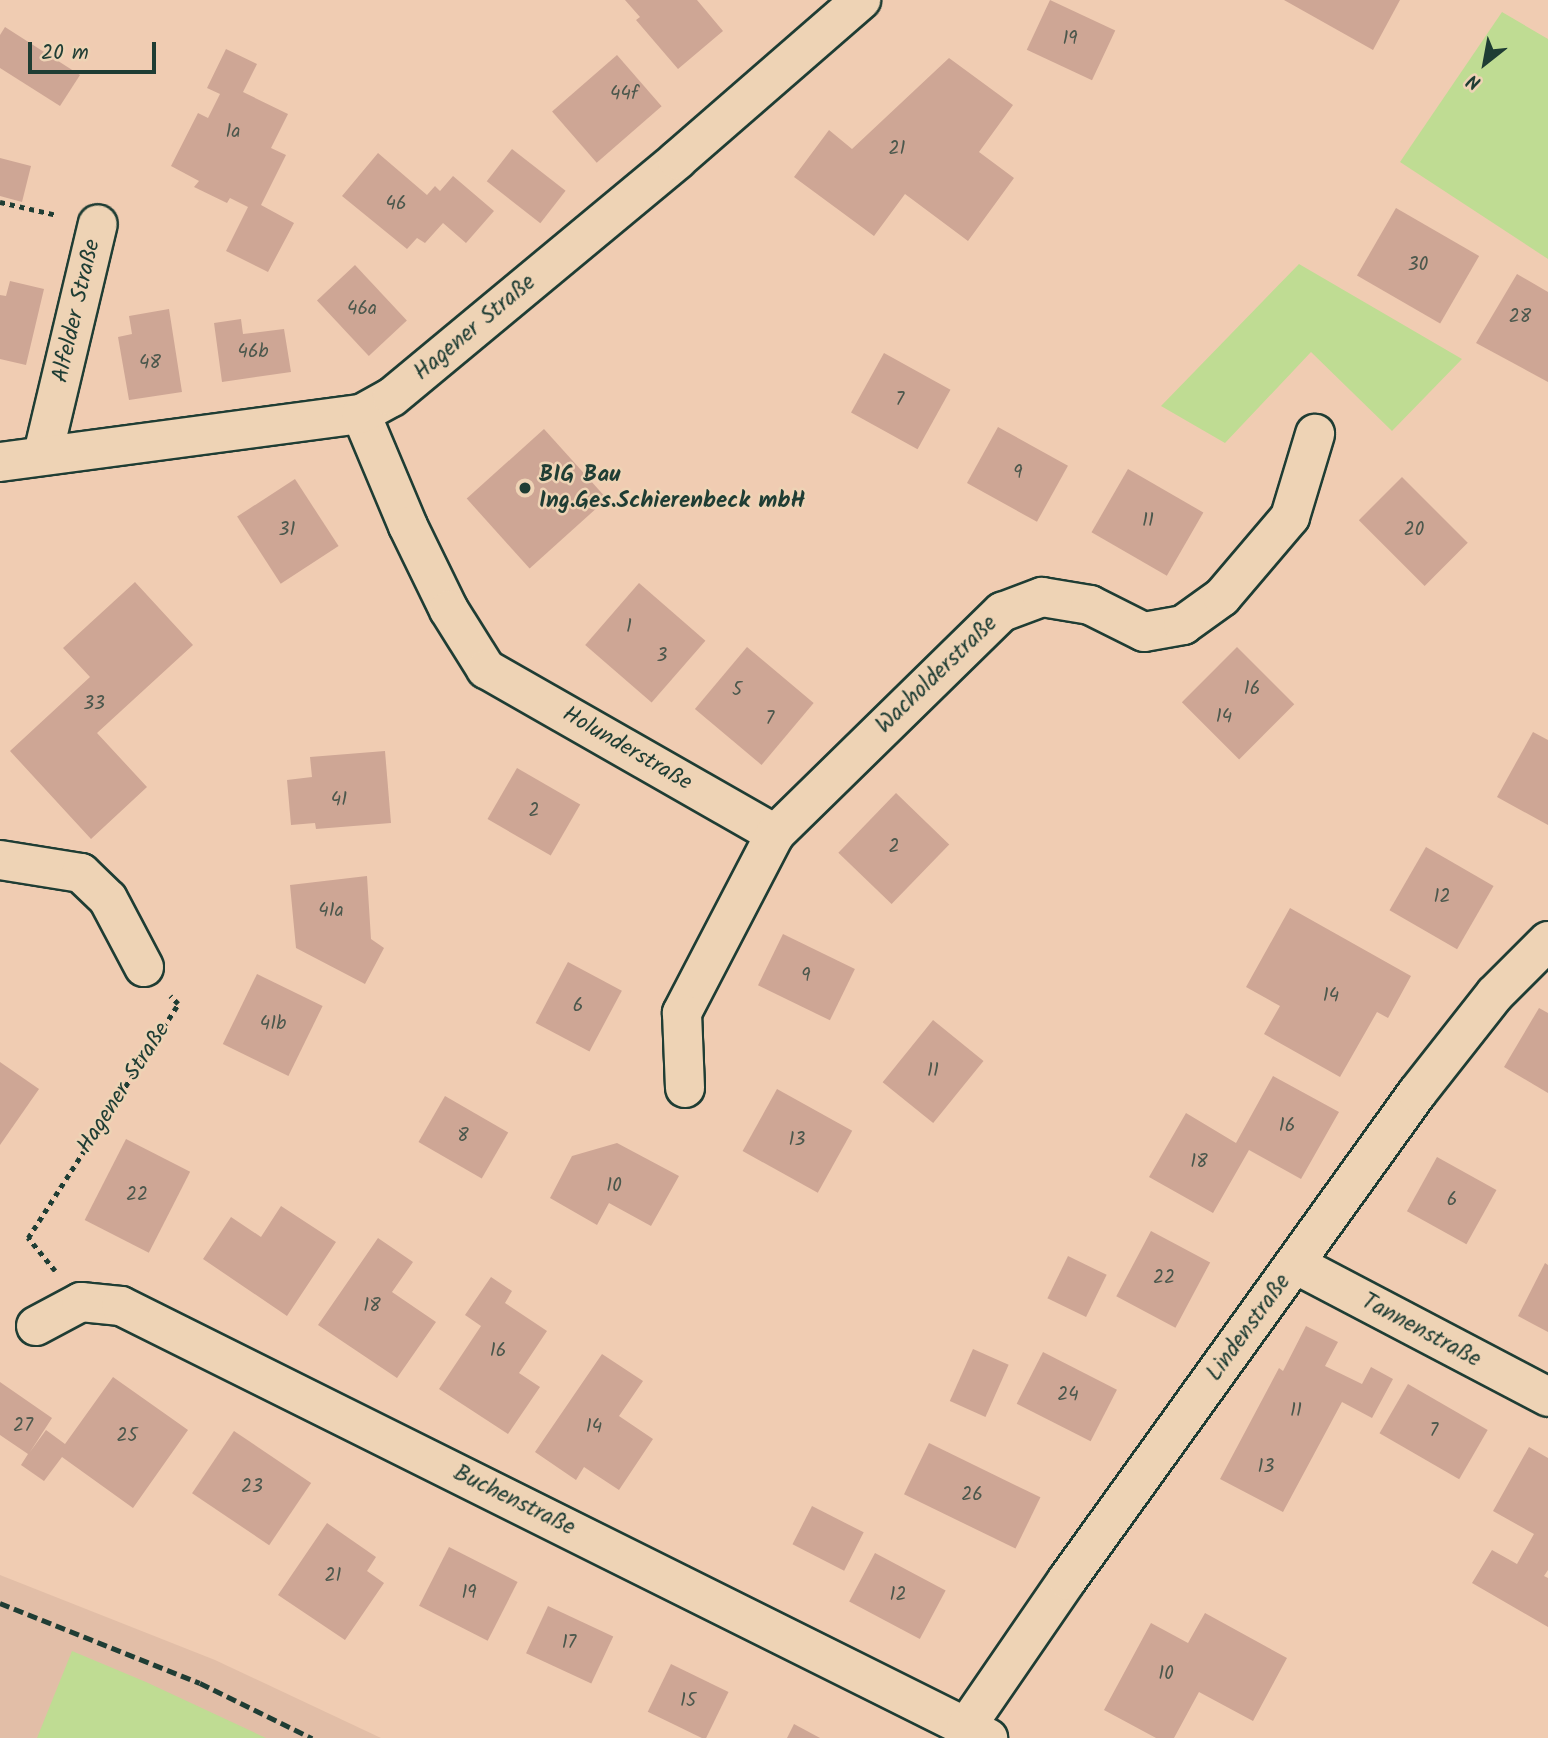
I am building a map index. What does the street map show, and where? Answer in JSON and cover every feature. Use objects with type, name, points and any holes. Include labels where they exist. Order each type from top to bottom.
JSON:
[{"type":"street","name":"Hagener Straße","points":[[0,461],[361,414],[392,397],[677,160],[861,0]]},
{"type":"street","name":"Alfelder Straße","points":[[43,454],[97,224]]},
{"type":"street","name":"Holunderstraße","points":[[361,414],[408,527],[449,610],[486,669],[775,834]]},
{"type":"street","name":"Wacholderstraße","points":[[775,834],[1002,612],[1042,597],[1090,605],[1144,632],[1183,625],[1222,597],[1290,517],[1315,434]]},
{"type":"street","points":[[685,1088],[682,1013],[775,834]]},
{"type":"street","points":[[0,860],[82,873],[108,899],[144,967]]},
{"type":"street","name":"Lindenstraße","points":[[977,1732],[1075,1569],[1417,1093],[1495,994],[1548,941]]},
{"type":"street","name":"Tannenstraße","points":[[1294,1264],[1548,1397]]},
{"type":"street","points":[[36,1325],[81,1302]]},
{"type":"street","name":"Buchenstraße","points":[[81,1302],[121,1306],[977,1732]]},
{"type":"path","name":"Alfelder Straße","points":[[0,202],[97,224]]},
{"type":"path","name":"Hagener Straße","points":[[81,1302],[28,1238],[178,1004],[144,967]]},
{"type":"shaded area","points":[[0,1575],[215,1660],[381,1738],[0,1738]]},
{"type":"green space","points":[[1502,12],[1548,39],[1548,259],[1400,162]]},
{"type":"green space","points":[[1299,264],[1462,359],[1392,431],[1311,352],[1225,443],[1161,406]]},
{"type":"green space","points":[[72,1651],[146,1682],[266,1738],[37,1738]]},
{"type":"building","points":[[625,0],[697,0],[723,31],[678,69],[636,20],[640,17]]},
{"type":"building","points":[[1050,0],[1115,30],[1092,80],[1027,50]]},
{"type":"building","points":[[1284,0],[1400,0],[1373,50]]},
{"type":"building","points":[[5,27],[80,75],[60,106],[0,68],[0,35]]},
{"type":"building","points":[[226,49],[257,64],[243,92],[288,114],[271,148],[286,155],[261,205],[294,223],[268,272],[226,251],[248,207],[230,198],[227,203],[194,187],[199,181],[171,166],[198,113],[208,118],[220,94],[207,88]]},
{"type":"building","points":[[617,55],[662,106],[597,163],[552,111]]},
{"type":"building","points":[[949,58],[1013,105],[979,152],[1014,178],[968,241],[905,194],[874,236],[794,177],[829,130],[852,149]]},
{"type":"building","points":[[512,149],[566,191],[540,223],[487,181]]},
{"type":"building","points":[[378,153],[427,195],[435,186],[440,191],[453,176],[494,211],[466,243],[443,223],[425,243],[417,238],[407,249],[342,196]]},
{"type":"building","points":[[0,158],[31,166],[22,202],[0,196]]},
{"type":"building","points":[[1396,208],[1479,256],[1440,324],[1357,276]]},
{"type":"building","points":[[355,265],[407,321],[369,356],[317,300]]},
{"type":"building","points":[[1517,274],[1548,292],[1548,382],[1476,343]]},
{"type":"building","points":[[10,281],[44,289],[26,365],[0,359],[0,295],[6,296]]},
{"type":"building","points":[[169,309],[182,392],[129,400],[118,337],[132,334],[129,316]]},
{"type":"building","points":[[241,319],[243,334],[284,329],[291,372],[222,382],[214,323]]},
{"type":"building","points":[[884,353],[950,390],[918,449],[851,412]]},
{"type":"building","points":[[998,427],[1068,466],[1037,522],[967,483]]},
{"type":"building","points":[[544,429],[607,499],[530,568],[467,499]]},
{"type":"building","points":[[1128,469],[1203,512],[1167,576],[1092,532]]},
{"type":"building","points":[[1402,477],[1468,543],[1425,586],[1359,520]]},
{"type":"building","points":[[295,479],[339,546],[281,584],[237,517]]},
{"type":"building","points":[[135,582],[193,645],[97,733],[147,787],[91,839],[10,751],[90,677],[63,648]]},
{"type":"building","points":[[639,583],[705,641],[652,703],[585,645]]},
{"type":"building","points":[[747,647],[814,703],[762,765],[695,709]]},
{"type":"building","points":[[1237,647],[1294,704],[1239,759],[1182,702]]},
{"type":"building","points":[[1533,732],[1548,740],[1548,825],[1497,797]]},
{"type":"building","points":[[385,751],[391,823],[316,829],[315,823],[291,825],[287,780],[312,777],[310,757]]},
{"type":"building","points":[[517,768],[580,804],[551,856],[488,819]]},
{"type":"building","points":[[896,793],[949,844],[892,904],[838,853]]},
{"type":"building","points":[[1426,847],[1494,886],[1457,949],[1390,910]]},
{"type":"building","points":[[367,876],[371,939],[384,948],[365,984],[296,948],[290,885]]},
{"type":"building","points":[[1290,908],[1411,976],[1388,1018],[1377,1012],[1340,1077],[1264,1034],[1280,1006],[1246,987]]},
{"type":"building","points":[[783,934],[855,969],[830,1020],[758,985]]},
{"type":"building","points":[[568,962],[622,991],[589,1052],[536,1023]]},
{"type":"building","points":[[257,974],[323,1006],[288,1076],[223,1044]]},
{"type":"building","points":[[1539,1008],[1548,1013],[1548,1093],[1504,1067]]},
{"type":"building","points":[[933,1020],[984,1061],[933,1123],[883,1082]]},
{"type":"building","points":[[0,1062],[39,1089],[0,1145]]},
{"type":"building","points":[[1273,1076],[1339,1112],[1301,1179],[1249,1150],[1213,1213],[1149,1177],[1186,1113],[1236,1143]]},
{"type":"building","points":[[777,1089],[852,1131],[818,1193],[743,1151]]},
{"type":"building","points":[[445,1096],[508,1132],[482,1178],[419,1142]]},
{"type":"building","points":[[126,1139],[190,1172],[149,1253],[85,1220]]},
{"type":"building","points":[[617,1143],[679,1176],[651,1226],[609,1203],[597,1225],[550,1198],[572,1156]]},
{"type":"building","points":[[1437,1157],[1496,1190],[1466,1244],[1407,1211]]},
{"type":"building","points":[[281,1206],[336,1242],[287,1316],[203,1259],[231,1217],[261,1237]]},
{"type":"building","points":[[1151,1231],[1210,1262],[1175,1328],[1116,1296]]},
{"type":"building","points":[[378,1238],[413,1262],[392,1292],[436,1322],[397,1378],[318,1325]]},
{"type":"building","points":[[1068,1256],[1107,1275],[1086,1317],[1047,1298]]},
{"type":"building","points":[[1545,1263],[1548,1265],[1548,1332],[1518,1316]]},
{"type":"building","points":[[491,1277],[512,1291],[505,1303],[547,1331],[519,1373],[540,1387],[508,1434],[439,1389],[481,1326],[465,1315]]},
{"type":"building","points":[[1306,1326],[1338,1342],[1325,1366],[1362,1384],[1371,1367],[1393,1379],[1372,1418],[1342,1402],[1283,1512],[1220,1479],[1279,1368],[1283,1371]]},
{"type":"building","points":[[973,1349],[1009,1365],[985,1417],[950,1401]]},
{"type":"building","points":[[1043,1352],[1117,1390],[1091,1441],[1017,1404]]},
{"type":"building","points":[[602,1354],[643,1381],[619,1416],[653,1439],[619,1490],[584,1467],[576,1480],[535,1452]]},
{"type":"building","points":[[113,1377],[188,1430],[133,1508],[62,1457],[44,1481],[21,1465],[28,1454],[0,1435],[0,1382],[52,1418],[30,1452],[46,1430],[65,1444]]},
{"type":"building","points":[[1408,1384],[1488,1430],[1459,1479],[1380,1433]]},
{"type":"building","points":[[234,1431],[311,1483],[269,1545],[192,1493]]},
{"type":"building","points":[[929,1443],[1040,1497],[1015,1549],[904,1494]]},
{"type":"building","points":[[1529,1447],[1548,1458],[1548,1570],[1544,1576],[1548,1578],[1548,1627],[1472,1583],[1492,1550],[1517,1564],[1534,1534],[1493,1511]]},
{"type":"building","points":[[812,1506],[864,1532],[844,1571],[792,1544]]},
{"type":"building","points":[[327,1523],[376,1557],[367,1571],[384,1583],[345,1640],[278,1595]]},
{"type":"building","points":[[449,1547],[518,1582],[488,1641],[419,1606]]},
{"type":"building","points":[[875,1553],[946,1591],[920,1639],[849,1602]]},
{"type":"building","points":[[548,1606],[613,1636],[591,1684],[526,1653]]},
{"type":"building","points":[[1205,1613],[1287,1658],[1253,1721],[1199,1692],[1174,1738],[1156,1738],[1104,1710],[1151,1623],[1188,1643]]},
{"type":"building","points":[[671,1664],[729,1692],[706,1738],[648,1712]]},
{"type":"building","points":[[794,1724],[820,1738],[787,1738]]},
{"type":"railway","points":[[0,1603],[200,1683],[312,1738]]},
{"type":"place","name":"BIG Bau Ing.Ges.Schierenbeck mbH","points":[[525,488]]}]
